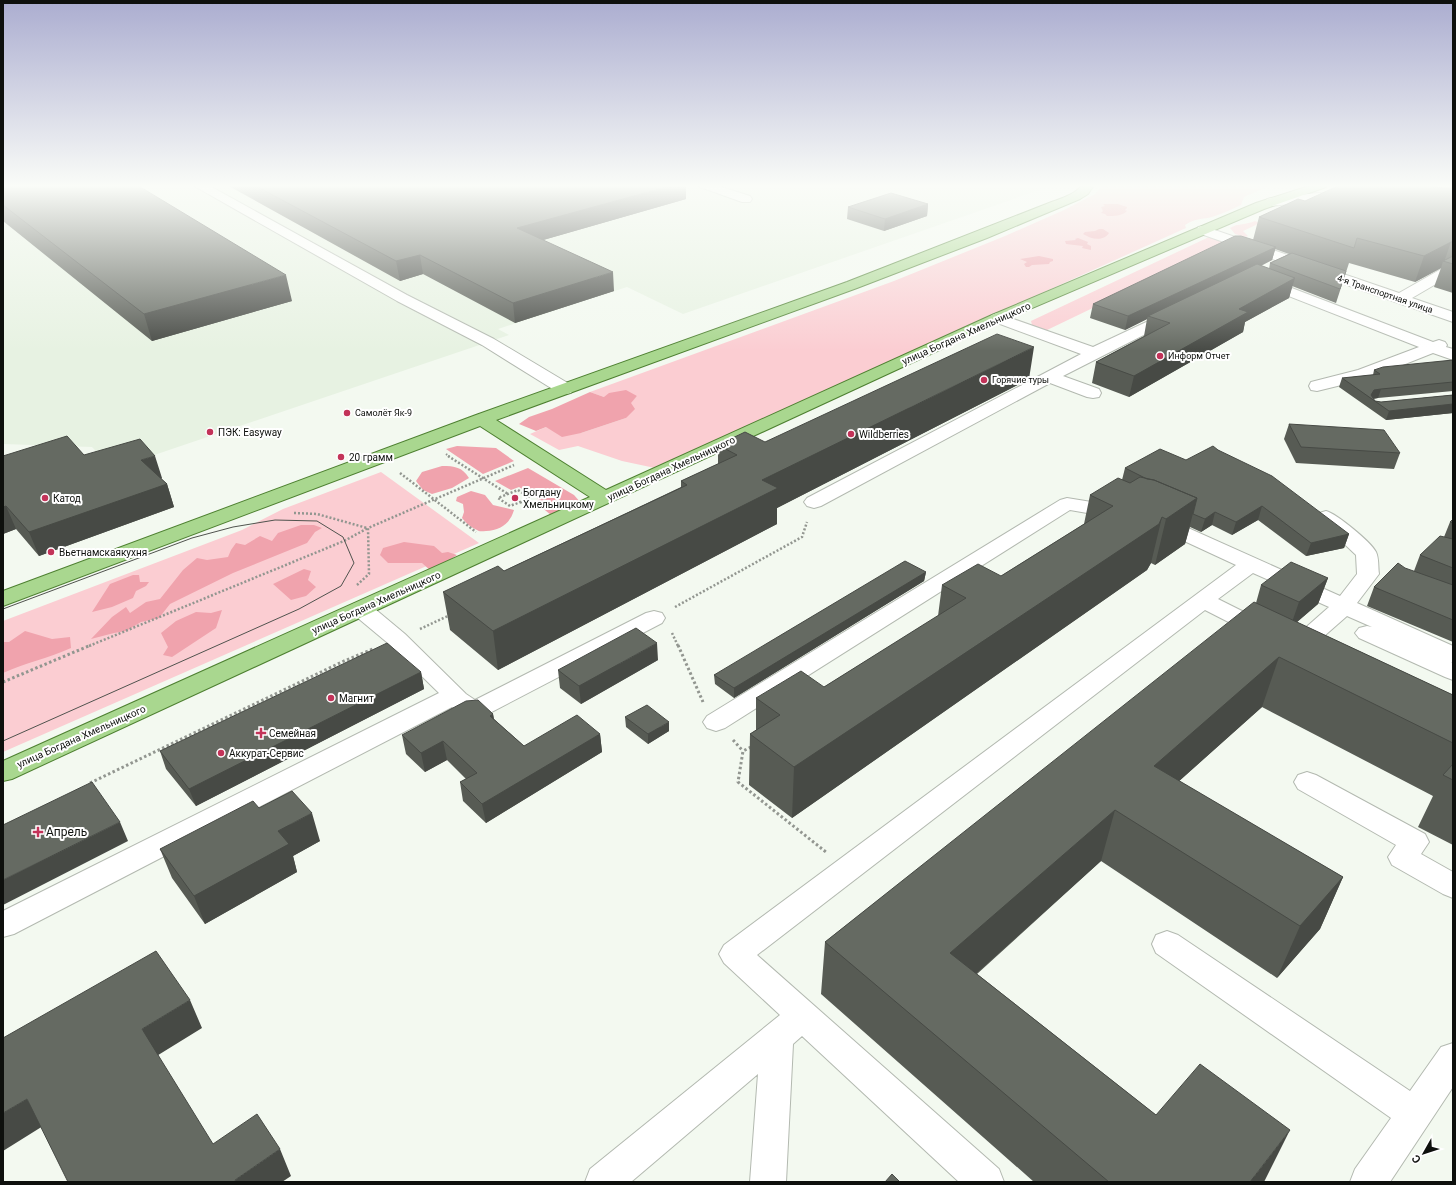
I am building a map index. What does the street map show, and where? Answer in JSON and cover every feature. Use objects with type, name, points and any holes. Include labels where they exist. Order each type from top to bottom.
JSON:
[{"type":"main road","points":[[3,599],[482,419],[860,282],[968,240]]},
{"type":"main road","name":"улица Богдана Хмельницкого","points":[[3,772],[357,599],[606,498],[997,318],[1179,240]]},
{"type":"main road","points":[[482,419],[606,498]]},
{"type":"street","points":[[299,240],[402,298],[488,342],[565,389]]},
{"type":"street","name":"4-я Транспортная улица","points":[[1232,240],[1453,318]]},
{"type":"street","points":[[1288,260],[1252,277],[1453,355]]},
{"type":"street","points":[[1399,299],[1448,271]]},
{"type":"street","points":[[814,502],[1094,353],[1188,308]]},
{"type":"street","points":[[997,318],[1094,353]]},
{"type":"street","points":[[1317,386],[1364,374],[1453,340]]},
{"type":"street","points":[[1049,377],[1093,394]]},
{"type":"street","points":[[716,722],[1067,504],[1149,518],[1251,564],[1453,672]]},
{"type":"street","points":[[1202,600],[1298,646],[1338,611],[1368,574],[1366,553],[1341,529],[1314,508]]},
{"type":"street","points":[[986,1182],[736,954],[1251,564]]},
{"type":"street","points":[[357,599],[473,711],[654,618]]},
{"type":"street","points":[[1338,611],[1453,655]]},
{"type":"street","points":[[3,926],[455,695]]},
{"type":"street","points":[[1307,782],[1415,842],[1402,857],[1453,886]]},
{"type":"street","points":[[1167,944],[1415,1114]]},
{"type":"street","points":[[603,1182],[803,1016]]},
{"type":"street","points":[[768,1182],[777,1038]]},
{"type":"street","points":[[1368,1182],[1453,1058]]},
{"type":"path","points":[[444,452],[508,494]]},
{"type":"path","points":[[3,682],[344,540],[368,528],[538,455]]},
{"type":"path","points":[[380,457],[477,533]]},
{"type":"path","points":[[518,490],[530,498],[510,506],[498,498],[508,494],[518,490]]},
{"type":"path","points":[[357,599],[369,574],[368,528]]},
{"type":"path","points":[[654,618],[802,537]]},
{"type":"path","points":[[88,784],[344,661],[453,614]]},
{"type":"path","points":[[654,618],[668,623],[709,715],[743,752]]},
{"type":"path","points":[[757,743],[743,752],[738,782],[848,869]]},
{"type":"shaded area","points":[[3,240],[895,240],[683,314],[627,287],[498,329],[509,335],[113,469],[92,447],[3,444]]},
{"type":"shaded area","points":[[994,240],[1159,240],[655,468],[622,461],[578,446],[559,450],[530,434],[546,427],[581,433],[626,418],[630,403],[637,396],[604,397],[590,392],[894,281]]},
{"type":"shaded area","points":[[1084,240],[1088,242],[1087,244],[1091,246],[1091,250],[1082,248],[1083,246],[1066,244],[1065,241]]},
{"type":"shaded area","points":[[1202,240],[1232,241],[1045,331],[1032,325],[1031,321]]},
{"type":"shaded area","points":[[1039,256],[1053,259],[1053,261],[1049,264],[1032,265],[1026,267],[1024,264],[1027,262],[1020,259]]},
{"type":"shaded area","points":[[626,390],[637,396],[631,403],[635,409],[626,418],[581,433],[562,437],[546,427],[536,431],[519,424],[529,417],[552,409],[590,392],[604,397],[609,393]]},
{"type":"shaded area","points":[[457,446],[496,448],[514,461],[483,474],[446,449]]},
{"type":"shaded area","points":[[442,466],[451,466],[461,469],[469,478],[452,488],[432,494],[423,490],[416,481],[422,472]]},
{"type":"shaded area","points":[[528,468],[574,495],[581,503],[551,515],[535,502],[540,500],[519,487],[511,490],[495,481]]},
{"type":"shaded area","points":[[381,472],[479,543],[3,752],[3,621],[242,530],[283,509]]},
{"type":"shaded area","points":[[471,491],[485,495],[493,505],[514,510],[507,523],[500,528],[482,531],[470,526],[462,518],[464,512],[463,504],[456,501],[457,497]]},
{"type":"shaded area","points":[[301,525],[314,525],[322,528],[315,532],[307,543],[233,573],[170,604],[159,618],[141,622],[126,631],[91,639],[112,617],[126,607],[130,613],[146,602],[160,599],[183,570],[197,558],[207,560],[228,557],[236,543],[245,545],[260,536],[272,541],[278,533]]},
{"type":"shaded area","points":[[404,542],[434,546],[442,553],[448,552],[457,555],[432,572],[422,563],[388,563],[380,555],[383,548]]},
{"type":"shaded area","points":[[304,569],[311,571],[308,580],[316,587],[306,596],[291,600],[273,584]]},
{"type":"shaded area","points":[[133,575],[139,575],[140,582],[149,582],[146,586],[136,591],[133,598],[112,607],[92,612],[110,584]]},
{"type":"shaded area","points":[[222,610],[216,628],[172,657],[163,655],[168,647],[161,633],[176,621],[196,612],[211,613]]},
{"type":"shaded area","points":[[25,631],[52,639],[70,637],[71,648],[3,673],[3,642],[9,642]]},
{"type":"building","points":[[49,240],[229,240],[286,275],[144,314]]},
{"type":"building","points":[[357,240],[544,240],[613,272],[513,303],[420,255],[396,261]]},
{"type":"building","points":[[1226,240],[1255,240],[1276,247],[1128,316],[1093,304]]},
{"type":"building","points":[[1330,240],[1356,240],[1354,248]]},
{"type":"building","points":[[1366,240],[1453,240],[1453,242],[1424,256]]},
{"type":"building","points":[[1292,253],[1346,271],[1340,289],[1270,263]]},
{"type":"building","points":[[1453,256],[1453,264],[1443,261]]},
{"type":"building","points":[[1257,264],[1295,278],[1239,309],[1248,312],[1134,376],[1096,362],[1170,323],[1148,316]]},
{"type":"building","points":[[997,334],[1034,347],[762,480],[778,488],[493,631],[443,592],[498,566],[504,571],[687,485],[681,481],[737,455],[718,445],[745,432],[765,442]]},
{"type":"building","points":[[1453,360],[1453,382],[1374,390],[1371,395],[1375,401],[1381,402],[1453,395],[1453,404],[1389,411],[1342,378],[1380,374],[1374,370],[1383,367]]},
{"type":"building","points":[[1289,424],[1384,430],[1400,453],[1301,447]]},
{"type":"building","points":[[67,436],[84,455],[140,439],[155,456],[141,460],[167,484],[29,532],[6,506],[3,507],[3,456]]},
{"type":"building","points":[[1213,446],[1218,450],[1272,476],[1349,534],[1311,543],[1262,506],[1236,522],[1215,512],[1205,519],[1193,514],[1197,498],[1154,480],[1147,479],[1125,468],[1160,449],[1186,460]]},
{"type":"building","points":[[1140,477],[1154,480],[1197,498],[1166,519],[1162,517],[1159,524],[794,767],[750,734],[780,715],[756,698],[801,671],[824,687],[966,598],[942,585],[978,564],[1001,576],[1113,506],[1090,495],[1118,478],[1130,483]]},
{"type":"building","points":[[1440,536],[1453,539],[1453,568],[1420,555]]},
{"type":"building","points":[[905,561],[926,572],[734,688],[714,675]]},
{"type":"building","points":[[1291,562],[1328,578],[1299,602],[1261,585]]},
{"type":"building","points":[[1398,563],[1405,568],[1453,585],[1453,620],[1374,587]]},
{"type":"building","points":[[1254,602],[1453,695],[1453,743],[1279,657],[1154,766],[1343,877],[1300,926],[1115,810],[950,953],[1156,1115],[1200,1064],[1290,1130],[1250,1182],[1109,1182],[825,942]]},
{"type":"building","points":[[636,628],[657,643],[579,686],[558,670]]},
{"type":"building","points":[[387,643],[421,672],[189,789],[160,751]]},
{"type":"building","points":[[478,700],[493,714],[490,716],[524,746],[577,715],[600,734],[482,804],[460,782],[477,773],[443,741],[421,753],[402,735],[466,701]]},
{"type":"building","points":[[647,705],[669,722],[648,734],[625,717]]},
{"type":"building","points":[[1453,764],[1453,780],[1443,775]]},
{"type":"building","points":[[92,782],[120,822],[3,880],[3,825]]},
{"type":"building","points":[[292,791],[312,813],[278,831],[289,844],[194,896],[160,849],[253,801],[259,808]]},
{"type":"building","points":[[156,951],[190,1000],[142,1029],[213,1144],[257,1114],[280,1149],[235,1180],[236,1182],[68,1182],[27,1099],[3,1113],[3,1038]]},
{"type":"building","points":[[892,1174],[900,1182],[885,1182]]},
{"type":"tram line","points":[[3,609],[192,538],[233,527],[275,520],[317,521],[343,537],[354,563],[341,586],[299,609],[3,741]]},
{"type":"place","name":"Информ Отчет","points":[[1160,356]]},
{"type":"place","name":"Горячие туры","points":[[984,380]]},
{"type":"place","name":"Самолёт Як-9","points":[[347,413]]},
{"type":"place","name":"ПЭК: Easyway","points":[[210,432]]},
{"type":"place","name":"Wildberries","points":[[851,434]]},
{"type":"place","name":"20 грамм","points":[[341,457]]},
{"type":"place","name":"Катод","points":[[45,498]]},
{"type":"place","name":"Богдану Хмельницкому","points":[[515,498]]},
{"type":"place","name":"Вьетнамскаякухня","points":[[51,552]]},
{"type":"place","name":"Магнит","points":[[331,698]]},
{"type":"place","name":"Семейная","points":[[261,733]]},
{"type":"place","name":"Аккурат-Сервис","points":[[221,753]]},
{"type":"place","name":"Апрель","points":[[38,832]]}]
